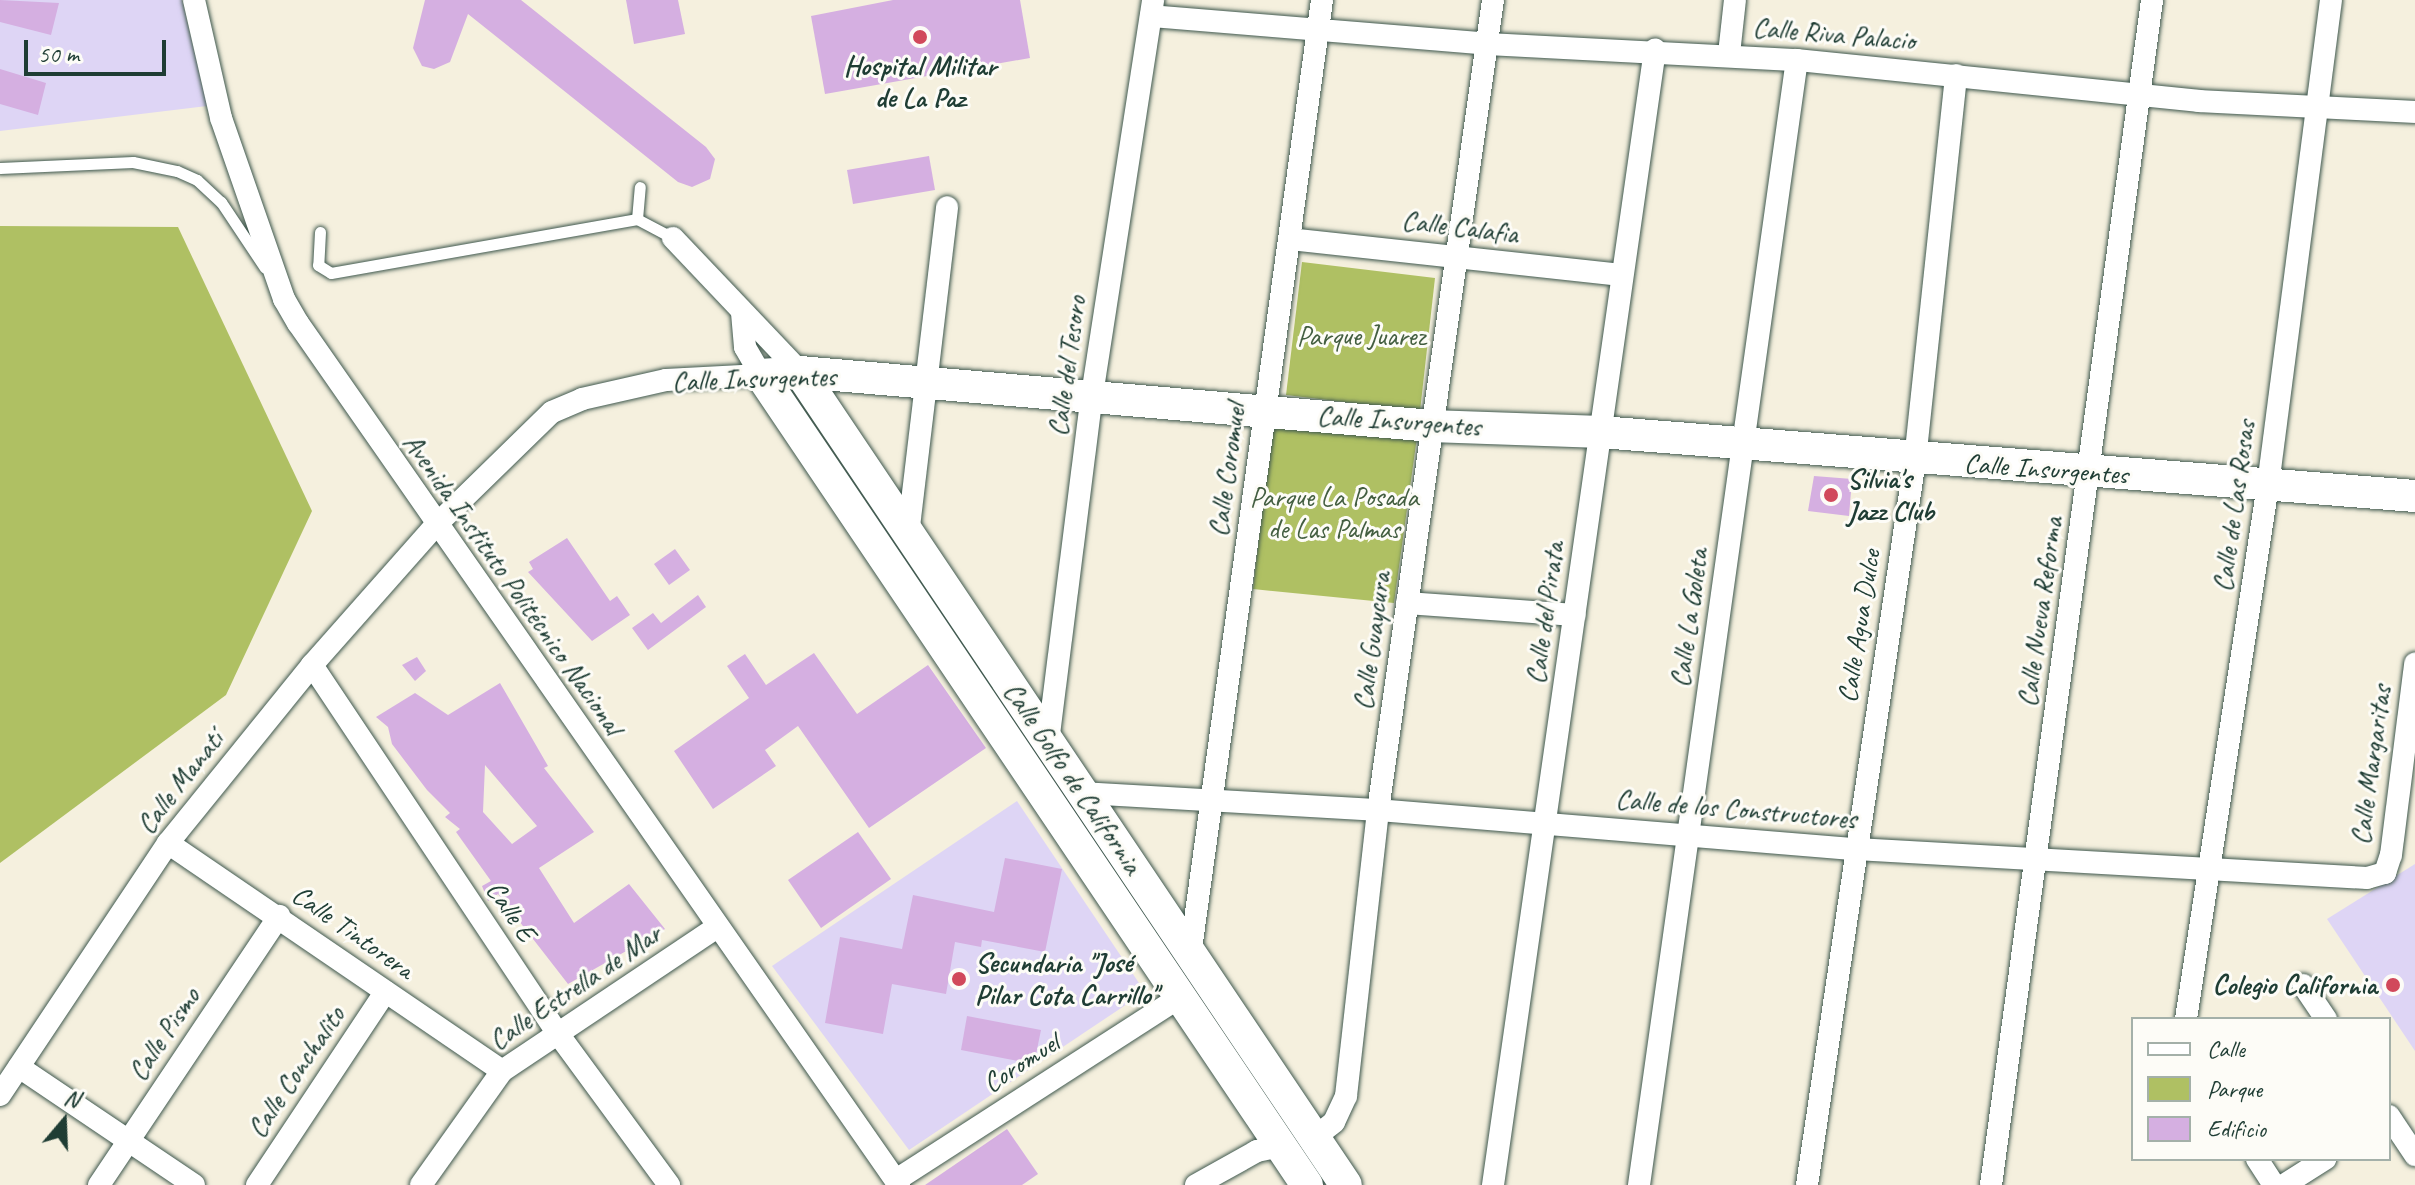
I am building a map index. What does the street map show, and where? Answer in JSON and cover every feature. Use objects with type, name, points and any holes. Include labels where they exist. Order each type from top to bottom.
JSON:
[{"type":"street","points":[[194,0],[221,118],[284,299]]},
{"type":"street","name":"Calle Coromuel","points":[[1191,949],[1322,0]]},
{"type":"street","name":"Calle Guaycura","points":[[1315,1137],[1334,1122],[1346,1096],[1378,810],[1459,258],[1493,0]]},
{"type":"street","points":[[1729,54],[1735,0]]},
{"type":"street","name":"Calle Nueva Reforma","points":[[1991,1185],[2033,860],[2091,472],[2152,0]]},
{"type":"street","name":"Calle de Las Rosas","points":[[2186,1017],[2268,485],[2331,0]]},
{"type":"street","name":"Calle Riva Palacio","points":[[1152,8],[1318,31],[1489,44],[1729,54],[2138,96],[2316,109],[2415,112]]},
{"type":"street","name":"Calle del Tesoro","points":[[1048,742],[1092,395],[1152,8]]},
{"type":"street","name":"Calle del Pirata","points":[[1493,1185],[1548,823],[1655,49]]},
{"type":"street","name":"Calle La Goleta","points":[[1639,1185],[1797,60]]},
{"type":"street","name":"Calle Agua Dulce","points":[[1807,1185],[1915,460],[1956,75]]},
{"type":"street","points":[[908,535],[947,207]]},
{"type":"street","points":[[673,238],[742,314],[771,337],[800,372]]},
{"type":"street","name":"Calle Calafia","points":[[1290,239],[1622,275]]},
{"type":"street","name":"Avenida Instituto Politécnico Nacional","points":[[284,299],[435,526],[897,1183]]},
{"type":"street","points":[[742,314],[745,347],[761,375]]},
{"type":"street","name":"Calle Insurgentes","points":[[435,526],[552,412],[582,399],[666,380],[800,372],[1432,426],[1600,432],[1915,460],[2415,496]]},
{"type":"street","name":"Calle Golfo de California","points":[[800,372],[1191,949],[1346,1185]]},
{"type":"street","name":"Calle Golfo de California","points":[[761,375],[1307,1185]]},
{"type":"street","name":"Calle Manatí","points":[[0,1095],[168,843],[312,665],[435,526]]},
{"type":"street","points":[[1407,603],[1575,615]]},
{"type":"street","name":"Calle Margaritas","points":[[2385,873],[2415,664]]},
{"type":"street","name":"Calle E","points":[[312,665],[556,1031],[669,1185]]},
{"type":"street","points":[[1019,762],[1048,742]]},
{"type":"street","name":"Calle de los Constructores","points":[[1083,793],[1212,804],[1378,810],[1690,838],[2033,860],[2210,865],[2367,878],[2385,873]]},
{"type":"street","name":"Calle Tintorera","points":[[168,843],[502,1071]]},
{"type":"street","name":"Calle Pismo","points":[[99,1185],[279,916]]},
{"type":"street","name":"Calle Estrella de Mar","points":[[421,1185],[502,1071],[556,1031],[717,927]]},
{"type":"street","points":[[1180,997],[1191,949]]},
{"type":"street","points":[[2303,985],[2325,1017]]},
{"type":"street","name":"Calle Conchalito","points":[[257,1185],[385,992]]},
{"type":"street","name":"Coromuel","points":[[897,1183],[1180,997]]},
{"type":"street","points":[[19,1067],[194,1185]]},
{"type":"street","points":[[2391,1119],[2415,1155]]},
{"type":"street","points":[[1196,1185],[1257,1151],[1315,1137]]},
{"type":"street","points":[[2258,1161],[2274,1185]]},
{"type":"street","points":[[2284,1185],[2322,1161]]},
{"type":"lane","name":"Avenida Instituto Politécnico Nacional","points":[[0,168],[133,162],[187,176],[221,202],[284,299]]},
{"type":"lane","points":[[637,219],[640,187]]},
{"type":"lane","points":[[320,232],[318,265],[331,273],[637,219],[673,238]]},
{"type":"shaded area","points":[[0,0],[182,0],[207,106],[0,131]]},
{"type":"shaded area","name":"Secundaria \"José Pilar Cota Carrillo\"","points":[[1017,801],[1145,992],[909,1150],[772,966]]},
{"type":"shaded area","name":"Colegio California","points":[[2415,864],[2415,1051],[2327,919]]},
{"type":"green space","points":[[0,226],[178,227],[312,511],[226,695],[0,863]]},
{"type":"green space","name":"Parque Juarez","points":[[1302,262],[1435,278],[1420,411],[1286,395]]},
{"type":"green space","name":"Parque La Posada de Las Palmas","points":[[1272,427],[1417,437],[1394,603],[1253,589]]},
{"type":"building","points":[[0,0],[59,3],[51,35],[0,22]]},
{"type":"building","points":[[425,0],[521,0],[706,147],[715,159],[710,179],[692,187],[678,182],[468,14],[450,62],[434,69],[422,66],[413,48]]},
{"type":"building","points":[[626,0],[678,0],[685,34],[634,44]]},
{"type":"building","name":"Hospital Militar de La Paz","points":[[893,0],[1020,0],[1030,58],[825,94],[811,16]]},
{"type":"building","points":[[0,69],[46,83],[38,115],[0,104]]},
{"type":"building","points":[[929,156],[935,190],[853,204],[847,170]]},
{"type":"building","name":"Silvia's Jazz Club","points":[[1814,476],[1852,479],[1849,516],[1808,511]]},
{"type":"building","points":[[567,538],[610,601],[617,596],[630,615],[592,641],[528,572],[533,569],[529,562]]},
{"type":"building","points":[[675,549],[690,570],[669,585],[654,564]]},
{"type":"building","points":[[698,595],[706,607],[648,650],[632,628],[653,613],[661,623]]},
{"type":"building","points":[[814,653],[857,714],[928,665],[986,748],[869,828],[798,726],[765,750],[776,766],[713,809],[674,751],[749,698],[727,666],[745,654],[766,685]]},
{"type":"building","points":[[417,657],[426,671],[415,681],[402,665]]},
{"type":"building","points":[[500,683],[548,766],[544,768],[594,832],[539,868],[574,923],[629,884],[665,929],[568,984],[498,894],[488,901],[482,886],[491,881],[456,832],[460,829],[445,817],[450,813],[427,790],[392,744],[388,727],[376,717],[415,693],[448,715]],"holes":[[[485,765],[537,826],[512,844],[483,812]]]},
{"type":"building","points":[[858,832],[891,879],[821,928],[788,880]]},
{"type":"building","points":[[1005,858],[1062,869],[1045,952],[982,940],[981,947],[955,942],[946,994],[892,984],[883,1034],[825,1023],[840,937],[902,949],[913,895],[994,912]]},
{"type":"building","points":[[967,1016],[1041,1030],[1034,1064],[961,1050]]},
{"type":"building","points":[[1007,1129],[1038,1174],[1022,1185],[925,1185]]},
{"type":"place","name":"Hospital Militar de La Paz","points":[[920,37]]},
{"type":"place","name":"Silvia's Jazz Club","points":[[1831,495]]},
{"type":"place","name":"Secundaria \"José Pilar Cota Carrillo\"","points":[[959,979]]},
{"type":"place","name":"Colegio California","points":[[2393,985]]}]
